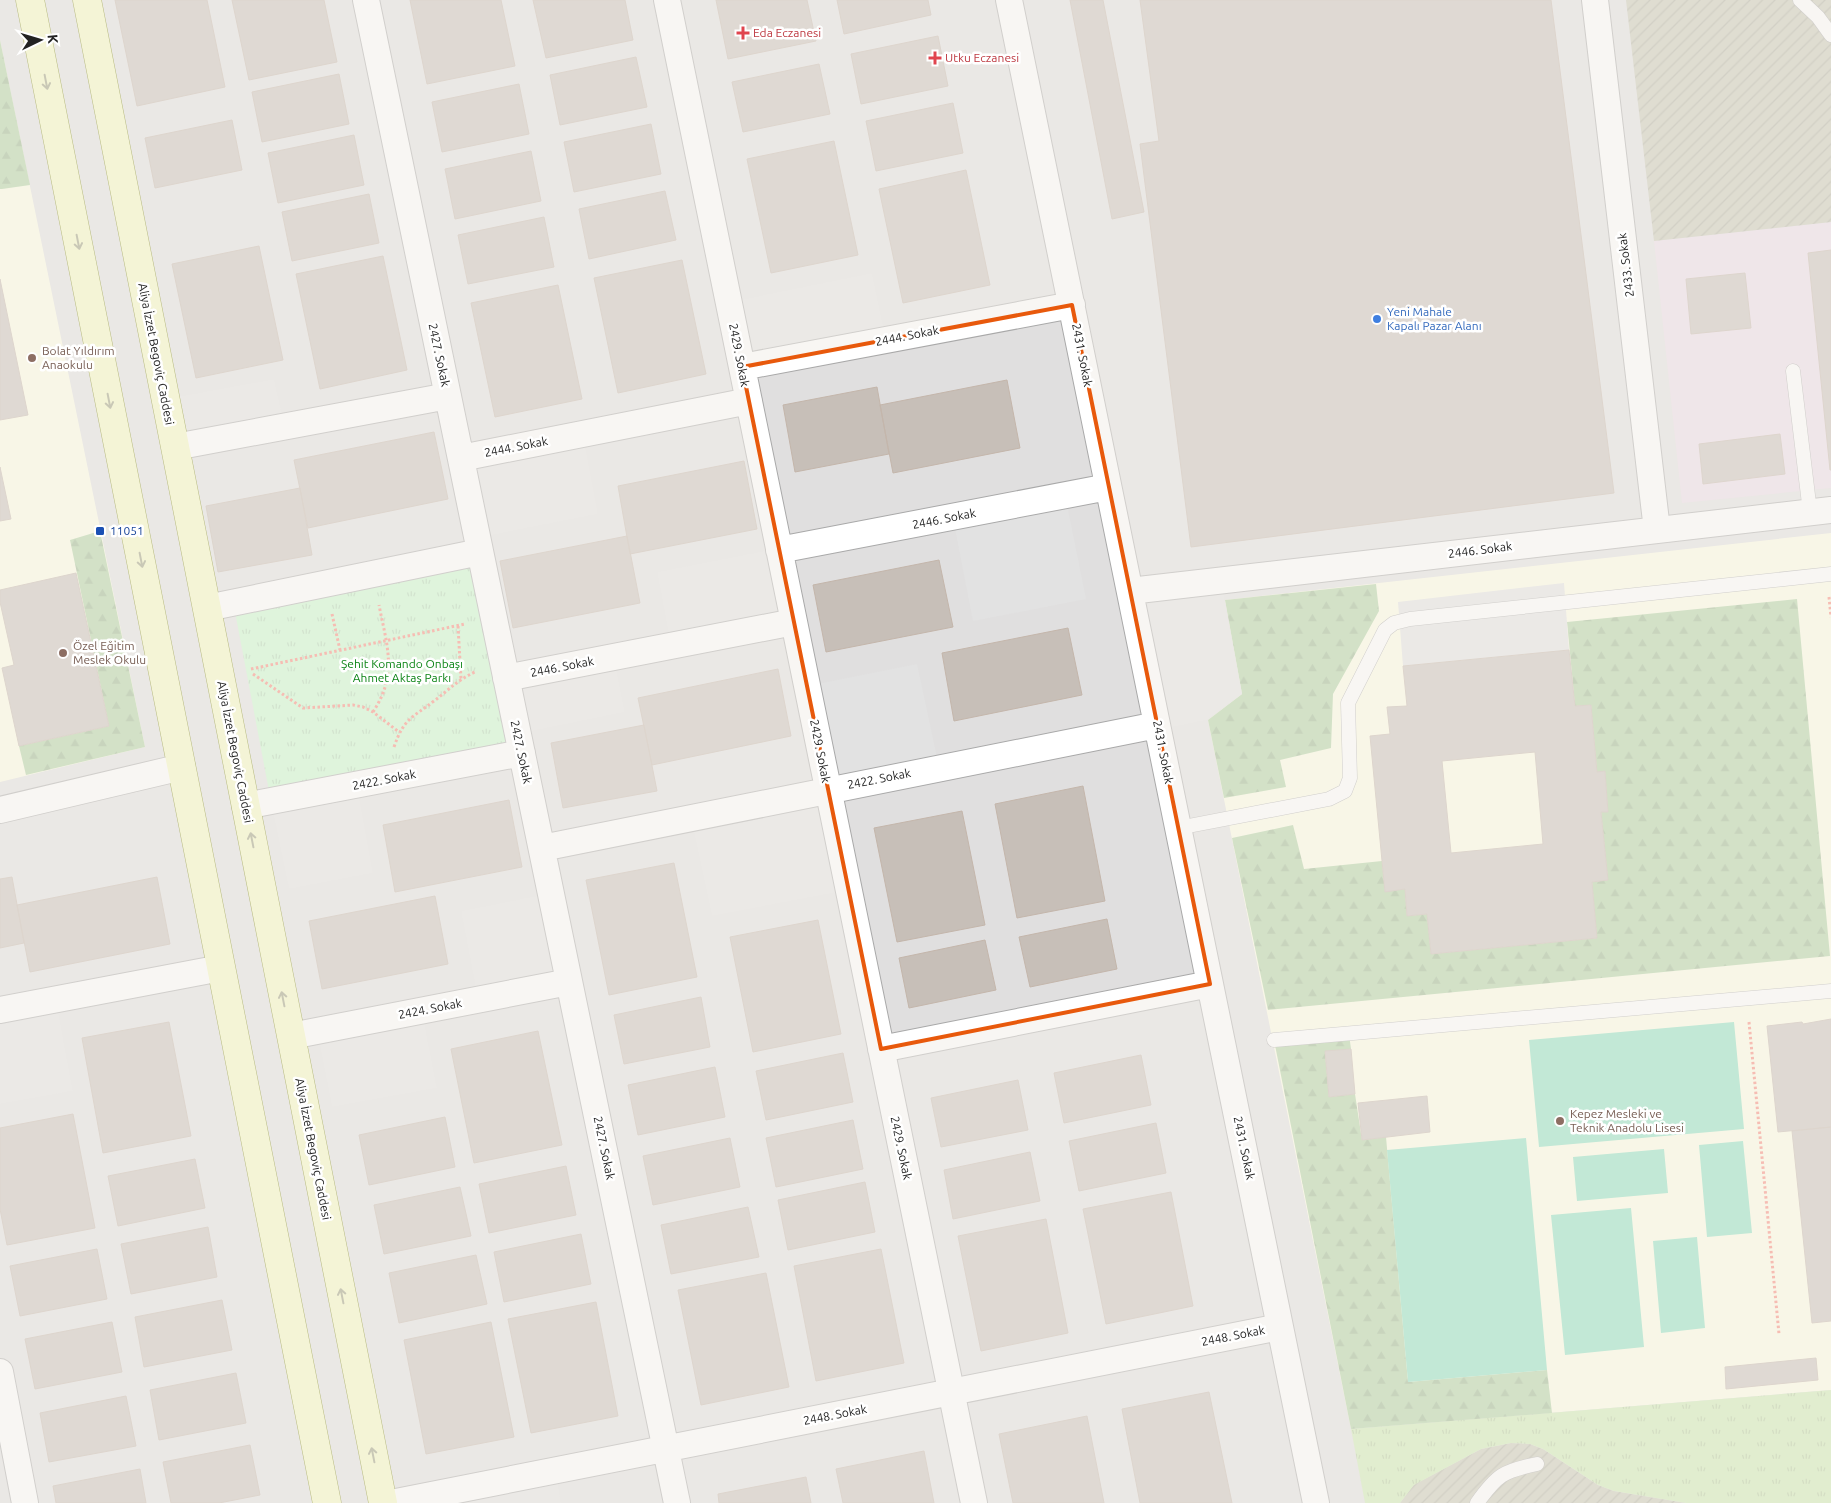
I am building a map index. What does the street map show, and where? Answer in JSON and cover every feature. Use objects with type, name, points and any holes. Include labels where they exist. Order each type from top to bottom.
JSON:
[{"type":"main road","points":[[30,0],[328,1503]]},
{"type":"main road","name":"Aliya İzzet Begoviç Caddesi","points":[[87,0],[383,1503]]},
{"type":"street","name":"2427. Sokak","points":[[366,0],[677,1503]]},
{"type":"street","name":"2429. Sokak","points":[[667,0],[974,1503]]},
{"type":"street","name":"2431. Sokak","points":[[1009,0],[1316,1503]]},
{"type":"street","name":"2433. Sokak","points":[[1595,0],[1658,530]]},
{"type":"street","name":"2444. Sokak","points":[[742,367],[1072,305]]},
{"type":"street","points":[[175,448],[448,396]]},
{"type":"street","name":"2444. Sokak","points":[[461,458],[749,401]]},
{"type":"street","name":"2446. Sokak","points":[[779,550],[1108,487]]},
{"type":"street","name":"2446. Sokak","points":[[1130,591],[1820,511]]},
{"type":"street","points":[[207,608],[480,552]]},
{"type":"street","name":"2446. Sokak","points":[[505,671],[794,622]]},
{"type":"street","name":"2422. Sokak","points":[[542,848],[828,789],[1157,725]]},
{"type":"street","name":"2422. Sokak","points":[[245,806],[522,753]]},
{"type":"street","points":[[0,810],[182,767]]},
{"type":"street","points":[[0,1010],[221,968]]},
{"type":"street","name":"2424. Sokak","points":[[291,1036],[569,982]]},
{"type":"street","points":[[881,1048],[1210,984]]},
{"type":"street","name":"2448. Sokak","points":[[391,1503],[1280,1327]]},
{"type":"street","points":[[0,1372],[25,1503]]},
{"type":"lane","points":[[1800,0],[1818,17],[1831,35]]},
{"type":"lane","points":[[1793,371],[1820,511]]},
{"type":"lane","points":[[1178,828],[1329,799],[1345,791],[1350,778],[1348,703],[1385,630],[1394,623],[1430,617],[1831,574]]},
{"type":"lane","points":[[1274,1040],[1831,991]]},
{"type":"lane","points":[[1477,1503],[1492,1481],[1512,1470],[1537,1464]]},
{"type":"path","points":[[373,574],[389,666],[388,683],[383,697],[373,712]]},
{"type":"path","points":[[326,584],[340,650]]},
{"type":"path","points":[[399,732],[373,712],[352,705],[303,708],[246,670],[494,618]]},
{"type":"path","points":[[458,626],[461,679]]},
{"type":"path","points":[[383,780],[399,732],[416,712],[434,702],[461,679],[505,671]]},
{"type":"path","points":[[1747,998],[1779,1334]]},
{"type":"highlighted area","points":[[1072,305],[1210,984],[881,1049],[742,367]]},
{"type":"shaded area","points":[[0,0],[1831,0],[1831,1503],[0,1503]]},
{"type":"shaded area","points":[[1626,0],[1831,0],[1831,222],[1654,241]]},
{"type":"shaded area","points":[[0,40],[145,747],[0,782]]},
{"type":"shaded area","points":[[1831,222],[1831,488],[1682,503],[1654,241]]},
{"type":"shaded area","points":[[872,273],[886,340],[742,367],[729,302]]},
{"type":"shaded area","points":[[274,379],[285,427],[175,447],[165,399]]},
{"type":"shaded area","points":[[583,434],[598,514],[477,538],[461,458]]},
{"type":"shaded area","points":[[1065,495],[1086,599],[973,621],[953,518]]},
{"type":"shaded area","points":[[1831,533],[1831,1390],[1351,1429],[1208,720],[1242,694],[1225,600]]},
{"type":"shaded area","points":[[779,548],[794,622],[671,646],[657,572]]},
{"type":"shaded area","points":[[1221,580],[1242,694],[1207,720],[1158,730],[1130,591]]},
{"type":"shaded area","points":[[1564,583],[1569,650],[1403,666],[1398,602]]},
{"type":"shaded area","points":[[614,657],[625,712],[518,734],[506,678]]},
{"type":"shaded area","points":[[917,664],[939,767],[828,789],[807,686]]},
{"type":"shaded area","points":[[357,785],[373,873],[289,889],[271,802]]},
{"type":"shaded area","points":[[828,789],[849,890],[712,916],[691,818]]},
{"type":"shaded area","points":[[551,893],[569,982],[478,1000],[461,911]]},
{"type":"shaded area","points":[[56,1000],[73,1091],[0,1104],[0,1010]]},
{"type":"shaded area","points":[[422,1011],[437,1088],[332,1107],[317,1031]]},
{"type":"shaded area","points":[[1511,1443],[1530,1444],[1543,1449],[1598,1485],[1614,1491],[1686,1503],[1400,1503],[1413,1485],[1481,1449]]},
{"type":"shaded area","points":[[556,1471],[561,1503],[410,1503]]},
{"type":"green space","points":[[0,40],[30,185],[2,189],[0,189]]},
{"type":"green space","points":[[100,531],[145,747],[26,775],[19,746],[109,726],[70,540]]},
{"type":"green space","name":"Şehit Komando Onbaşı Ahmet Aktaş Parkı","points":[[474,563],[510,743],[269,791],[235,612]]},
{"type":"green space","points":[[1376,584],[1379,611],[1333,694],[1331,748],[1280,760],[1286,787],[1224,798],[1208,720],[1242,694],[1225,600]]},
{"type":"green space","points":[[1797,599],[1830,956],[1268,1010],[1232,838],[1293,825],[1304,869],[1382,861],[1385,891],[1405,889],[1407,916],[1427,914],[1431,954],[1597,938],[1592,882],[1608,880],[1601,812],[1608,812],[1605,772],[1597,772],[1591,705],[1575,706],[1567,622]]},
{"type":"green space","points":[[1734,1022],[1744,1129],[1539,1147],[1529,1040]]},
{"type":"green space","points":[[1349,1034],[1351,1049],[1325,1052],[1329,1097],[1355,1094],[1362,1140],[1386,1137],[1408,1382],[1547,1370],[1552,1413],[1351,1429],[1274,1040]]},
{"type":"green space","points":[[1526,1138],[1547,1370],[1408,1382],[1387,1150]]},
{"type":"green space","points":[[1743,1141],[1752,1233],[1707,1237],[1699,1145]]},
{"type":"green space","points":[[1664,1149],[1668,1193],[1577,1201],[1573,1157]]},
{"type":"green space","points":[[1631,1208],[1644,1347],[1565,1355],[1551,1215]]},
{"type":"green space","points":[[1697,1237],[1705,1328],[1661,1333],[1653,1241]]},
{"type":"green space","points":[[1831,1390],[1831,1503],[1686,1503],[1614,1491],[1598,1485],[1543,1449],[1530,1444],[1511,1443],[1481,1449],[1414,1485],[1400,1503],[1365,1503],[1351,1429]]},
{"type":"building","points":[[115,0],[207,0],[225,87],[137,106]]},
{"type":"building","points":[[232,0],[324,0],[337,62],[249,80]]},
{"type":"building","points":[[410,0],[501,0],[515,66],[427,84]]},
{"type":"building","points":[[533,0],[625,0],[633,40],[546,58]]},
{"type":"building","points":[[716,0],[807,0],[816,41],[728,59]]},
{"type":"building","points":[[837,0],[928,0],[931,15],[844,34]]},
{"type":"building","points":[[1070,0],[1103,0],[1144,212],[1112,219]]},
{"type":"building","name":"Yeni Mahale Kapalı Pazar Alanı","points":[[1140,0],[1551,0],[1614,493],[1191,547],[1140,144],[1159,141]]},
{"type":"building","points":[[938,36],[948,86],[861,104],[851,54]]},
{"type":"building","points":[[636,57],[647,107],[560,125],[550,75]]},
{"type":"building","points":[[819,64],[830,114],[743,132],[732,82]]},
{"type":"building","points":[[339,74],[349,124],[262,142],[252,92]]},
{"type":"building","points":[[519,84],[529,134],[442,152],[432,102]]},
{"type":"building","points":[[953,103],[963,153],[876,171],[866,121]]},
{"type":"building","points":[[232,120],[242,170],[155,188],[145,138]]},
{"type":"building","points":[[651,124],[661,174],[574,192],[564,142]]},
{"type":"building","points":[[354,135],[364,185],[278,203],[268,153]]},
{"type":"building","points":[[834,141],[858,255],[771,273],[747,159]]},
{"type":"building","points":[[531,151],[541,201],[455,219],[445,169]]},
{"type":"building","points":[[966,170],[990,285],[903,303],[879,189]]},
{"type":"building","points":[[665,191],[676,240],[589,259],[579,209]]},
{"type":"building","points":[[369,194],[379,243],[292,261],[282,212]]},
{"type":"building","points":[[544,217],[554,267],[468,284],[458,235]]},
{"type":"building","points":[[259,246],[283,360],[196,378],[172,264]]},
{"type":"building","points":[[1831,250],[1831,470],[1830,470],[1808,253]]},
{"type":"building","points":[[383,256],[407,370],[320,389],[296,274]]},
{"type":"building","points":[[682,260],[706,374],[618,393],[594,278]]},
{"type":"building","points":[[1745,273],[1751,328],[1691,334],[1686,279]]},
{"type":"building","points":[[0,279],[28,415],[0,420]]},
{"type":"building","points":[[558,285],[582,399],[495,417],[471,303]]},
{"type":"building","points":[[1007,380],[1020,448],[893,473],[880,405]]},
{"type":"building","points":[[877,387],[889,454],[795,472],[783,405]]},
{"type":"building","points":[[434,432],[448,499],[308,528],[294,460]]},
{"type":"building","points":[[1780,434],[1785,474],[1703,484],[1699,444]]},
{"type":"building","points":[[744,461],[757,529],[630,554],[618,486]]},
{"type":"building","points":[[0,467],[11,519],[0,521]]},
{"type":"building","points":[[300,488],[312,555],[218,572],[206,506]]},
{"type":"building","points":[[627,536],[640,603],[513,628],[500,561]]},
{"type":"building","points":[[939,560],[953,627],[826,652],[813,585]]},
{"type":"building","points":[[76,573],[109,726],[19,746],[2,668],[14,665],[0,602],[0,590]]},
{"type":"building","points":[[1068,628],[1082,695],[954,721],[942,653]]},
{"type":"building","points":[[1569,650],[1575,706],[1591,705],[1597,772],[1605,771],[1608,812],[1601,812],[1608,880],[1592,882],[1597,938],[1431,954],[1427,914],[1407,916],[1405,889],[1385,892],[1370,736],[1390,734],[1387,707],[1407,706],[1403,666]],"holes":[[[1535,752],[1543,844],[1451,853],[1442,761]]]},
{"type":"building","points":[[778,669],[791,736],[652,765],[638,698]]},
{"type":"building","points":[[644,725],[657,791],[563,808],[551,743]]},
{"type":"building","points":[[1083,786],[1105,901],[1017,918],[995,804]]},
{"type":"building","points":[[509,800],[522,867],[395,892],[383,825]]},
{"type":"building","points":[[962,811],[985,925],[897,942],[874,828]]},
{"type":"building","points":[[674,863],[697,977],[609,995],[586,880]]},
{"type":"building","points":[[12,877],[24,943],[0,948],[0,879]]},
{"type":"building","points":[[157,877],[170,944],[30,972],[17,905]]},
{"type":"building","points":[[435,896],[448,964],[322,989],[309,921]]},
{"type":"building","points":[[1107,919],[1117,969],[1030,987],[1019,937]]},
{"type":"building","points":[[818,920],[841,1034],[753,1052],[730,937]]},
{"type":"building","points":[[985,940],[996,990],[909,1008],[899,958]]},
{"type":"building","points":[[701,997],[710,1047],[624,1064],[614,1015]]},
{"type":"building","points":[[1831,1019],[1831,1127],[1778,1132],[1767,1026],[1802,1022],[1803,1024]]},
{"type":"building","points":[[169,1022],[191,1136],[103,1153],[82,1038]]},
{"type":"building","points":[[538,1031],[562,1145],[474,1163],[451,1049]]},
{"type":"building","points":[[1351,1049],[1355,1094],[1329,1097],[1325,1051]]},
{"type":"building","points":[[843,1053],[853,1102],[766,1120],[756,1071]]},
{"type":"building","points":[[1141,1055],[1151,1105],[1064,1123],[1054,1073]]},
{"type":"building","points":[[715,1067],[725,1117],[638,1135],[628,1085]]},
{"type":"building","points":[[1018,1080],[1028,1130],[941,1147],[931,1098]]},
{"type":"building","points":[[1427,1096],[1430,1132],[1362,1140],[1358,1103]]},
{"type":"building","points":[[73,1114],[95,1228],[7,1245],[0,1209],[0,1128]]},
{"type":"building","points":[[445,1117],[455,1167],[369,1185],[359,1135]]},
{"type":"building","points":[[853,1120],[863,1169],[776,1187],[766,1138]]},
{"type":"building","points":[[1156,1123],[1166,1173],[1079,1191],[1069,1141]]},
{"type":"building","points":[[1831,1127],[1831,1321],[1812,1323],[1792,1131]]},
{"type":"building","points":[[730,1138],[740,1187],[653,1205],[643,1156]]},
{"type":"building","points":[[1030,1152],[1040,1201],[953,1219],[944,1170]]},
{"type":"building","points":[[195,1159],[205,1208],[118,1226],[108,1176]]},
{"type":"building","points":[[566,1166],[576,1215],[489,1233],[479,1184]]},
{"type":"building","points":[[865,1182],[875,1232],[788,1250],[778,1200]]},
{"type":"building","points":[[460,1187],[471,1236],[384,1254],[374,1205]]},
{"type":"building","points":[[1171,1192],[1193,1306],[1106,1324],[1083,1209]]},
{"type":"building","points":[[748,1207],[759,1257],[671,1274],[661,1225]]},
{"type":"building","points":[[1046,1219],[1068,1333],[981,1351],[958,1236]]},
{"type":"building","points":[[208,1227],[217,1277],[131,1294],[121,1244]]},
{"type":"building","points":[[581,1234],[591,1284],[504,1302],[494,1252]]},
{"type":"building","points":[[97,1249],[107,1299],[20,1316],[10,1266]]},
{"type":"building","points":[[881,1249],[904,1363],[816,1381],[794,1266]]},
{"type":"building","points":[[476,1255],[487,1304],[399,1323],[389,1273]]},
{"type":"building","points":[[766,1273],[789,1387],[701,1405],[678,1290]]},
{"type":"building","points":[[222,1300],[232,1350],[144,1367],[135,1317]]},
{"type":"building","points":[[596,1302],[618,1416],[531,1433],[508,1319]]},
{"type":"building","points":[[112,1322],[122,1372],[35,1389],[25,1339]]},
{"type":"building","points":[[491,1322],[514,1437],[426,1454],[404,1340]]},
{"type":"building","points":[[1816,1358],[1818,1380],[1726,1389],[1725,1367]]},
{"type":"building","points":[[236,1373],[246,1423],[159,1440],[150,1390]]},
{"type":"building","points":[[1209,1392],[1232,1503],[1140,1503],[1122,1409]]},
{"type":"building","points":[[126,1396],[136,1446],[49,1462],[40,1413]]},
{"type":"building","points":[[1087,1416],[1104,1503],[1013,1503],[999,1434]]},
{"type":"building","points":[[250,1445],[260,1495],[219,1503],[171,1503],[163,1462]]},
{"type":"building","points":[[924,1451],[934,1503],[843,1503],[836,1469]]},
{"type":"building","points":[[140,1469],[146,1503],[56,1503],[53,1486]]},
{"type":"building","points":[[806,1477],[811,1503],[719,1503],[718,1494]]},
{"type":"place","name":"Eda Eczanesi","points":[[743,33]]},
{"type":"place","name":"Utku Eczanesi","points":[[935,58]]},
{"type":"place","name":"Yeni Mahale Kapalı Pazar Alanı","points":[[1377,319]]},
{"type":"place","name":"Bolat Yıldırım Anaokulu","points":[[32,358]]},
{"type":"place","name":"11051","points":[[100,531]]},
{"type":"place","name":"Özel Eğitim Meslek Okulu","points":[[63,653]]},
{"type":"place","name":"Kepez Mesleki ve Teknik Anadolu Lisesi","points":[[1560,1121]]}]
